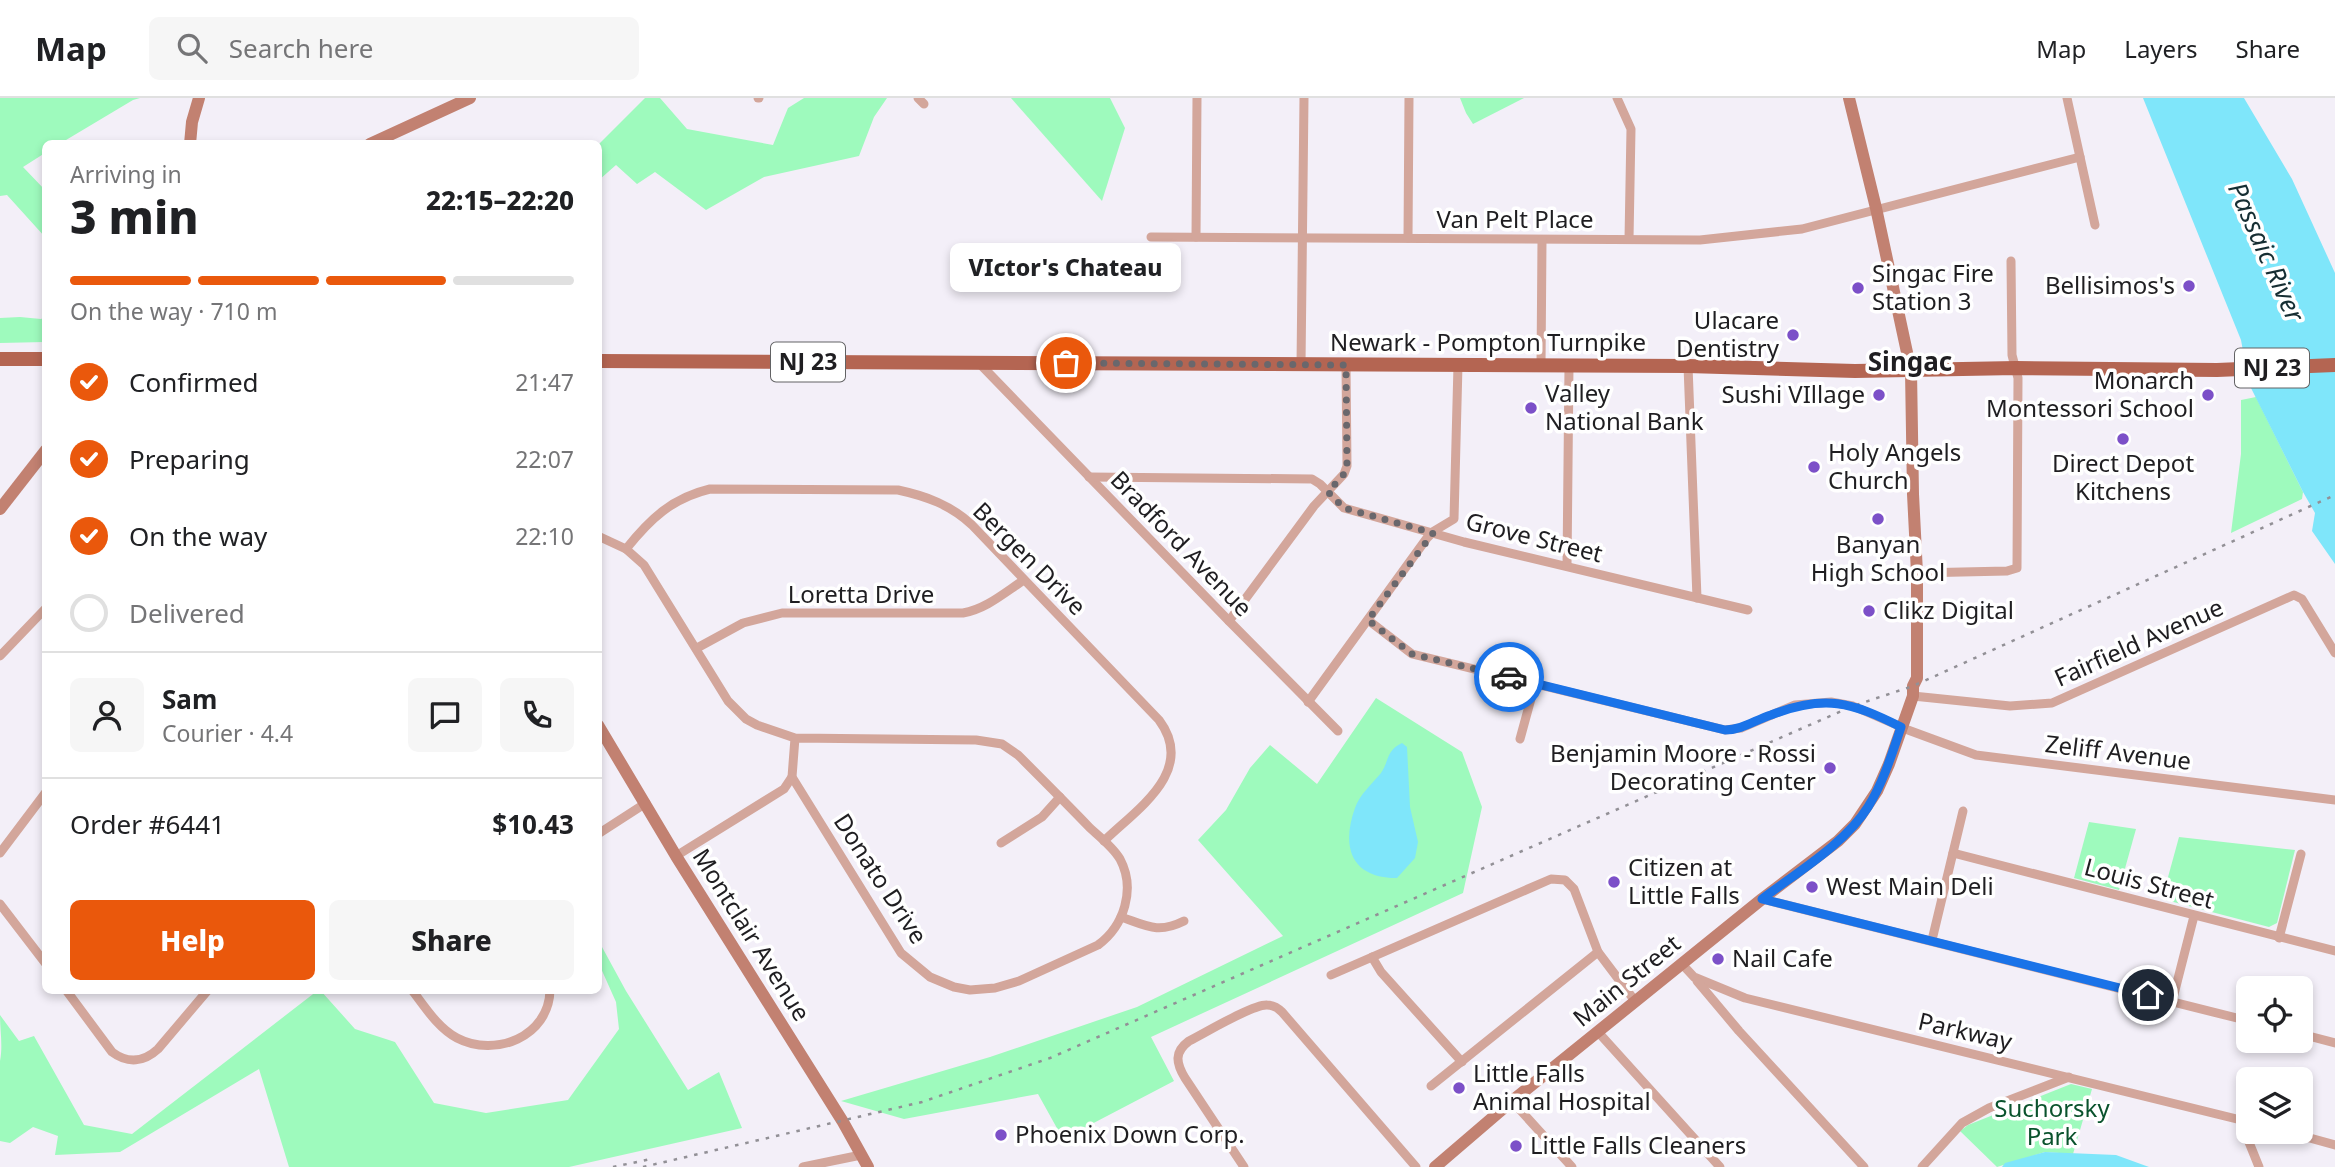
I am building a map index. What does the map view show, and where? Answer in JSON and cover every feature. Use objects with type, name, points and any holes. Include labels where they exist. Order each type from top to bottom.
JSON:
[{"type":"main road","points":[[190,140],[199,98]]},
{"type":"main road","points":[[379,140],[470,98]]},
{"type":"main road","name":"Main Street","points":[[1435,1167],[1681,963],[1838,841],[1868,808],[1877,791],[1913,696],[1916,678],[1917,573],[1911,371],[1849,98]]},
{"type":"main road","points":[[0,359],[42,359]]},
{"type":"main road","name":"NJ 23","points":[[602,361],[979,363]]},
{"type":"main road","name":"Newark - Pompton Turnpike","points":[[979,363],[1688,366],[1911,371],[2016,368],[2217,370],[2335,365]]},
{"type":"main road","points":[[0,509],[42,455]]},
{"type":"main road","name":"Montclair Avenue","points":[[602,732],[676,856],[843,1122],[868,1167]]},
{"type":"street","points":[[1196,237],[1197,98]]},
{"type":"street","points":[[1301,365],[1304,98]]},
{"type":"street","points":[[1408,239],[1409,98]]},
{"type":"street","points":[[1617,98],[1631,129],[1629,239]]},
{"type":"street","points":[[2067,98],[2095,225]]},
{"type":"street","name":"Van Pelt Place","points":[[1151,237],[1700,240],[1801,229],[2080,157]]},
{"type":"street","points":[[1541,366],[1542,240]]},
{"type":"street","points":[[1917,573],[2017,569],[2018,378],[2012,355],[2011,261]]},
{"type":"street","name":"Bradford Avenue","points":[[979,363],[1338,731]]},
{"type":"street","points":[[1229,621],[1314,506],[1344,474],[1347,466],[1346,365]]},
{"type":"street","points":[[1308,702],[1433,533],[1454,519],[1458,365]]},
{"type":"street","points":[[1567,566],[1569,366]]},
{"type":"street","points":[[1688,366],[1697,598]]},
{"type":"street","name":"Grove Street","points":[[1089,477],[1304,478],[1320,484],[1344,508],[1433,533],[1748,610]]},
{"type":"street","name":"Bergen Drive","points":[[626,549],[657,513],[678,500],[699,492],[732,488],[898,490],[925,496],[956,512],[972,525],[1159,720],[1168,736],[1171,760],[1165,780],[1104,841]]},
{"type":"street","points":[[602,538],[626,549],[651,574],[721,691],[736,710],[757,725],[795,738],[990,741],[1002,744],[1018,755],[1119,859],[1125,875],[1126,897],[1121,917],[1160,929],[1169,929],[1184,921]]},
{"type":"street","name":"Loretta Drive","points":[[697,648],[743,623],[782,613],[973,611],[1024,580]]},
{"type":"street","name":"Fairfield Avenue","points":[[1913,696],[2010,706],[2052,703],[2294,595],[2302,599],[2335,653]]},
{"type":"street","points":[[0,656],[42,612]]},
{"type":"street","name":"Zeliff Avenue","points":[[1368,620],[1412,654],[1725,730],[1741,728],[1795,705],[1831,702],[1853,706],[1976,755],[2335,800]]},
{"type":"street","points":[[1520,739],[1535,684]]},
{"type":"street","points":[[676,856],[784,789],[792,777],[795,738]]},
{"type":"street","name":"Donato Drive","points":[[792,777],[901,953],[930,977],[970,990],[995,988],[1019,981],[1098,945],[1113,931],[1121,917]]},
{"type":"street","points":[[0,853],[42,797]]},
{"type":"street","points":[[1001,843],[1042,817],[1060,797]]},
{"type":"street","points":[[602,831],[646,803]]},
{"type":"street","points":[[1932,940],[1963,811]]},
{"type":"street","name":"Louis Street","points":[[1953,853],[2335,951]]},
{"type":"street","points":[[2279,938],[2301,854]]},
{"type":"street","points":[[1331,975],[1551,879],[1565,880],[1574,889],[1598,952],[1635,1001]]},
{"type":"street","points":[[1762,899],[2236,1018]]},
{"type":"street","points":[[0,904],[42,959]]},
{"type":"street","points":[[2172,1002],[2194,916]]},
{"type":"street","points":[[1432,1086],[1598,952]]},
{"type":"street","points":[[1372,957],[1381,972],[1462,1062]]},
{"type":"street","name":"Parkway","points":[[1681,963],[1694,977],[1707,984],[1768,1004],[2236,1119]]},
{"type":"street","points":[[1694,977],[1739,1031],[1864,1167]]},
{"type":"street","points":[[69,994],[113,1052],[129,1060],[142,1059],[153,1054],[205,994]]},
{"type":"street","points":[[415,994],[449,1033],[466,1042],[485,1046],[505,1044],[532,1030],[546,1011],[549,994]]},
{"type":"street","points":[[1244,1167],[1185,1078],[1178,1064],[1178,1054],[1182,1046],[1189,1041],[1253,1009],[1271,1004],[1282,1012],[1416,1167]]},
{"type":"street","points":[[1598,1032],[1720,1167]]},
{"type":"street","points":[[2313,1037],[2335,1043]]},
{"type":"street","points":[[1922,1167],[1962,1123],[1989,1108],[2069,1077]]},
{"type":"street","points":[[1512,1101],[1572,1167]]},
{"type":"street","points":[[2313,1139],[2335,1145]]},
{"type":"street","points":[[2252,1144],[2259,1167]]},
{"type":"street","points":[[803,1167],[861,1155]]},
{"type":"green space","points":[[0,98],[140,98],[66,140],[42,140],[42,155],[23,167],[42,187],[42,234],[7,195],[0,196]]},
{"type":"green space","points":[[645,98],[660,98],[687,129],[773,145],[788,108],[804,98],[887,98],[874,117],[859,156],[764,177],[706,210],[655,172],[637,184],[616,165],[602,177],[602,141]]},
{"type":"green space","points":[[1011,98],[1110,98],[1125,128],[1102,201]]},
{"type":"green space","points":[[1460,98],[1524,98],[1473,124]]},
{"type":"green space","points":[[0,318],[42,318],[42,342],[0,343]]},
{"type":"green space","points":[[2256,397],[2303,492],[2302,499],[2231,533],[2241,454],[2241,400]]},
{"type":"green space","points":[[1376,698],[1462,752],[1482,807],[1463,893],[1151,1037],[1174,1081],[1063,1139],[1038,1094],[904,1119],[841,1101],[990,1057],[1137,1007],[1283,936],[1198,840],[1226,810],[1250,768],[1270,745],[1317,784]]},
{"type":"green space","points":[[2089,822],[2136,829],[2119,890],[2074,878]]},
{"type":"green space","points":[[2179,837],[2295,850],[2277,923],[2269,927],[2162,899]]},
{"type":"green space","points":[[602,947],[626,991],[688,1090],[719,1072],[742,1128],[569,1167],[289,1167],[259,1069],[120,1152],[55,1155],[58,1136],[33,1127],[10,1143],[0,1141],[0,1015],[19,1041],[34,1036],[84,1125],[132,1134],[313,994],[324,994],[355,1029],[395,1042],[434,1103],[486,1113],[568,1100],[619,1029],[616,1002],[602,971]]},
{"type":"green space","name":"Suchorsky Park","points":[[2071,1084],[2092,1089],[2073,1154],[2045,1152],[1997,1167],[1960,1131],[1968,1125]]},
{"type":"water","name":"Passaic River","points":[[2143,98],[2244,98],[2292,179],[2335,273],[2335,564],[2312,531],[2315,513],[2249,384],[2241,340]]},
{"type":"water","points":[[1402,743],[1407,747],[1410,807],[1418,842],[1415,858],[1397,878],[1381,877],[1369,873],[1354,858],[1349,835],[1351,822],[1360,798],[1381,773],[1391,752]]},
{"type":"water","points":[[2045,1152],[2116,1155],[2149,1167],[2002,1167],[2005,1163]]},
{"type":"railway","points":[[643,1167],[922,1102],[1050,1058],[1853,706],[1913,686],[2335,495]]},
{"type":"railway","points":[[613,1167],[651,1159]]},
{"type":"way so far","points":[[1066,363],[1346,365],[1347,466],[1344,474],[1328,492],[1344,508],[1433,533],[1368,620],[1412,654],[1509,677]]},
{"type":"place","name":"Bellisimos's","points":[[2189,286]]},
{"type":"place","name":"Singac Fire Station 3","points":[[1858,288]]},
{"type":"place","name":"Ulacare Dentistry","points":[[1793,335]]},
{"type":"place","name":"VIctor's Chateau","points":[[1066,363]]},
{"type":"place","name":"Sushi VIllage","points":[[1879,395]]},
{"type":"place","name":"Monarch Montessori School","points":[[2208,395]]},
{"type":"place","name":"Valley National Bank","points":[[1531,408]]},
{"type":"place","name":"Direct Depot Kitchens","points":[[2123,439]]},
{"type":"place","name":"Holy Angels Church","points":[[1814,467]]},
{"type":"place","name":"Banyan High School","points":[[1878,519]]},
{"type":"place","name":"Clikz Digital","points":[[1869,611]]},
{"type":"place","name":"Benjamin Moore - Rossi Decorating Center","points":[[1830,768]]},
{"type":"place","name":"Citizen at Little Falls","points":[[1614,882]]},
{"type":"place","name":"West Main Deli","points":[[1812,887]]},
{"type":"place","name":"Nail Cafe","points":[[1718,959]]},
{"type":"place","name":"Little Falls Animal Hospital","points":[[1459,1088]]},
{"type":"place","name":"Phoenix Down Corp.","points":[[1001,1135]]},
{"type":"place","name":"Little Falls Cleaners","points":[[1516,1146]]},
{"type":"district","name":"Singac","points":[[1910,362]]},
{"type":"route","points":[[1509,677],[1725,730],[1741,728],[1795,705],[1818,702],[1853,706],[1887,720],[1901,727],[1889,764],[1868,808],[1838,841],[1762,899],[2148,995]]}]
